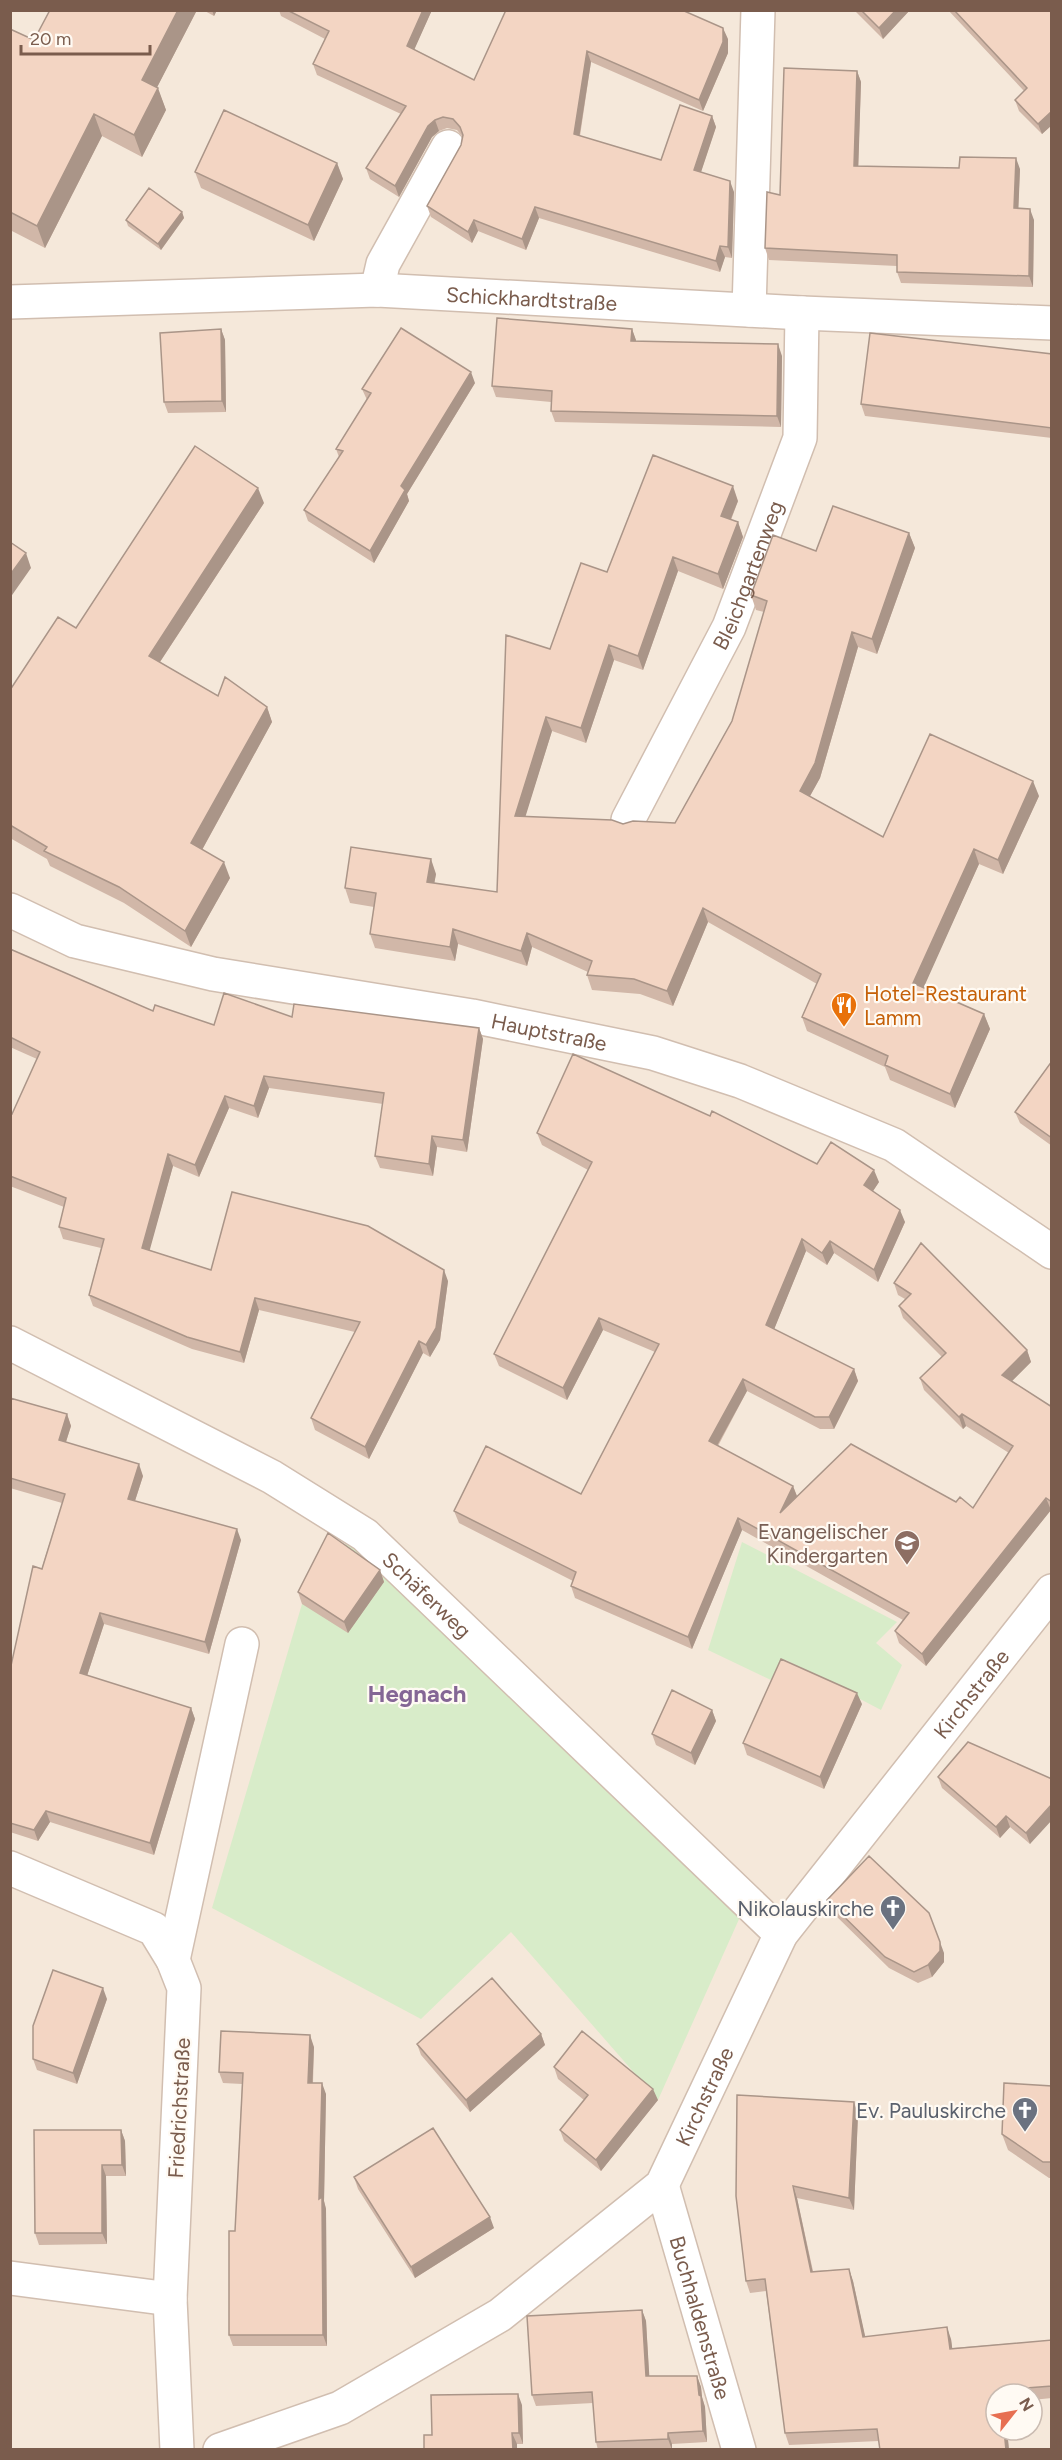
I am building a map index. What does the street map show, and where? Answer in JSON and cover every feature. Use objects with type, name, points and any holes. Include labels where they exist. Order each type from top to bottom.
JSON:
[{"type":"street","points":[[749,310],[758,10]]},
{"type":"street","points":[[377,290],[383,264],[448,147]]},
{"type":"street","name":"Schickhardtstraße","points":[[10,302],[377,290],[802,313],[1052,323]]},
{"type":"street","name":"Bleichgartenweg","points":[[628,820],[729,627],[800,438],[802,313]]},
{"type":"street","name":"Hauptstraße","points":[[10,910],[75,941],[213,974],[472,1016],[664,1056],[740,1082],[894,1145],[1052,1252]]},
{"type":"street","name":"Schäferweg","points":[[10,1343],[272,1477],[364,1535],[781,1934]]},
{"type":"street","name":"Kirchstraße","points":[[220,2450],[340,2408],[500,2315],[662,2185],[781,1934],[1052,1591]]},
{"type":"street","points":[[173,1960],[242,1644]]},
{"type":"street","name":"Friedrichstraße","points":[[10,1868],[153,1929],[173,1960],[184,1988],[170,2299],[177,2450]]},
{"type":"street","name":"Buchhaldenstraße","points":[[662,2185],[739,2450]]},
{"type":"street","points":[[10,2278],[170,2299]]},
{"type":"shaded area","points":[[11,11],[1051,11],[1051,2449],[11,2450]]},
{"type":"green space","points":[[742,1542],[897,1622],[876,1643],[902,1665],[881,1710],[786,1660],[773,1681],[708,1650]]},
{"type":"green space","points":[[333,1544],[367,1545],[740,1917],[658,2100],[511,1932],[421,2019],[212,1908],[302,1604]]},
{"type":"building","points":[[50,10],[178,10],[142,80],[158,88],[134,135],[94,114],[37,226],[10,212],[10,29],[34,40]]},
{"type":"building","points":[[287,10],[423,10],[407,46],[474,80],[506,10],[682,10],[723,28],[723,42],[699,100],[587,51],[574,134],[661,160],[680,105],[712,116],[694,170],[730,181],[728,247],[720,246],[716,261],[535,207],[522,239],[474,220],[468,232],[427,206],[461,145],[463,135],[460,127],[453,119],[443,117],[428,126],[395,186],[366,168],[406,106],[313,64],[329,31]]},
{"type":"building","points":[[861,10],[896,10],[879,28]]},
{"type":"building","points":[[954,10],[1052,10],[1052,111],[1038,124],[1015,100],[1027,88]]},
{"type":"building","points":[[784,68],[857,71],[854,166],[959,168],[960,157],[1016,158],[1014,208],[1030,209],[1029,276],[897,272],[897,255],[765,248],[767,192],[780,195]]},
{"type":"building","points":[[224,110],[337,163],[308,225],[195,172]]},
{"type":"building","points":[[149,188],[182,212],[158,244],[126,220]]},
{"type":"building","points":[[497,318],[632,329],[631,341],[778,344],[777,416],[551,411],[552,391],[492,386]]},
{"type":"building","points":[[401,328],[471,372],[401,486],[405,490],[370,551],[304,510],[343,451],[336,449],[371,393],[362,389]]},
{"type":"building","points":[[221,329],[222,401],[164,402],[160,333]]},
{"type":"building","points":[[870,333],[1052,354],[1052,428],[861,404]]},
{"type":"building","points":[[195,446],[258,488],[149,656],[218,696],[225,677],[267,707],[191,843],[224,862],[185,931],[119,887],[44,851],[47,847],[10,825],[10,690],[58,617],[76,628]]},
{"type":"building","points":[[653,455],[733,486],[721,516],[738,522],[718,574],[673,557],[638,656],[609,645],[581,728],[546,717],[515,816],[612,820],[623,824],[633,821],[675,823],[732,721],[767,601],[751,595],[773,535],[816,551],[833,506],[909,533],[872,639],[852,632],[815,763],[800,791],[883,837],[930,734],[1033,781],[998,860],[974,849],[913,983],[984,1014],[950,1094],[885,1065],[888,1056],[802,1017],[821,974],[703,908],[667,991],[634,979],[587,975],[592,961],[527,933],[521,951],[453,929],[450,947],[370,934],[376,893],[345,888],[351,847],[431,859],[427,882],[497,892],[506,635],[550,649],[581,563],[607,572]]},
{"type":"building","points":[[10,542],[26,553],[10,575]]},
{"type":"building","points":[[10,949],[153,1011],[155,1005],[214,1025],[224,993],[292,1017],[294,1004],[479,1028],[463,1140],[432,1136],[429,1164],[375,1156],[384,1093],[264,1076],[254,1106],[225,1096],[195,1165],[168,1154],[142,1248],[211,1270],[232,1192],[368,1226],[444,1270],[436,1328],[426,1345],[419,1341],[365,1447],[311,1418],[360,1322],[255,1298],[240,1352],[187,1337],[89,1295],[104,1239],[59,1227],[66,1198],[10,1176],[10,1113],[12,1114],[40,1052],[10,1037]]},
{"type":"building","points":[[573,1054],[710,1116],[712,1111],[817,1164],[831,1142],[874,1170],[864,1185],[900,1210],[874,1270],[830,1241],[822,1253],[802,1239],[766,1325],[854,1369],[829,1417],[815,1417],[743,1379],[709,1441],[793,1486],[780,1513],[851,1444],[956,1502],[960,1497],[973,1508],[1013,1446],[962,1414],[959,1417],[920,1378],[946,1353],[899,1306],[911,1294],[894,1283],[921,1243],[1027,1350],[1002,1375],[1052,1407],[1052,1502],[1046,1498],[922,1654],[895,1631],[909,1613],[738,1518],[688,1637],[571,1586],[576,1572],[454,1511],[486,1446],[581,1494],[659,1344],[599,1318],[563,1388],[494,1354],[592,1162],[537,1133]]},
{"type":"building","points":[[1052,1061],[1052,1138],[1015,1112]]},
{"type":"building","points":[[10,1398],[67,1414],[59,1440],[139,1464],[128,1499],[237,1529],[205,1642],[100,1613],[80,1673],[191,1708],[150,1843],[46,1811],[34,1830],[10,1823],[10,1670],[33,1566],[42,1569],[65,1494],[10,1478]]},
{"type":"building","points":[[328,1533],[380,1570],[344,1622],[298,1592]]},
{"type":"building","points":[[781,1659],[857,1693],[820,1777],[743,1743]]},
{"type":"building","points":[[672,1690],[712,1710],[691,1753],[652,1734]]},
{"type":"building","points":[[968,1742],[1052,1779],[1052,1804],[1026,1833],[1006,1816],[996,1827],[938,1777]]},
{"type":"building","name":"Nikolauskirche","points":[[869,1856],[929,1913],[940,1942],[940,1951],[928,1965],[914,1972],[885,1957],[827,1900]]},
{"type":"building","points":[[53,1970],[103,1988],[73,2073],[33,2059],[33,2026]]},
{"type":"building","points":[[492,1978],[541,2034],[466,2100],[417,2044]]},
{"type":"building","points":[[221,2031],[310,2035],[308,2083],[322,2083],[319,2199],[322,2197],[323,2335],[229,2335],[229,2231],[235,2231],[243,2073],[219,2072]]},
{"type":"building","points":[[582,2031],[653,2089],[596,2160],[560,2130],[588,2095],[554,2067]]},
{"type":"building","name":"Ev. Pauluskirche","points":[[1004,2083],[1052,2086],[1052,2162],[1043,2162],[1002,2134]]},
{"type":"building","points":[[737,2095],[854,2102],[849,2198],[793,2186],[811,2272],[849,2269],[863,2337],[947,2327],[950,2349],[1052,2340],[1052,2386],[1044,2387],[1044,2382],[984,2382],[984,2442],[1005,2442],[1006,2450],[880,2450],[877,2429],[785,2433],[765,2279],[746,2281],[736,2196]]},
{"type":"building","points":[[433,2128],[490,2217],[411,2267],[354,2177]]},
{"type":"building","points":[[34,2130],[121,2130],[122,2165],[102,2165],[102,2233],[35,2233]]},
{"type":"building","points":[[642,2310],[646,2376],[697,2376],[701,2396],[703,2431],[668,2433],[668,2439],[596,2442],[592,2392],[532,2395],[527,2316]]},
{"type":"building","points":[[518,2394],[519,2433],[512,2433],[513,2450],[424,2450],[424,2435],[432,2435],[431,2395]]},
{"type":"place","name":"Hotel-Restaurant Lamm","points":[[844,1028]]},
{"type":"place","name":"Evangelischer Kindergarten","points":[[907,1566]]},
{"type":"place","name":"Nikolauskirche","points":[[893,1931]]},
{"type":"place","name":"Ev. Pauluskirche","points":[[1025,2133]]},
{"type":"district","name":"Hegnach","points":[[417,1693]]}]
